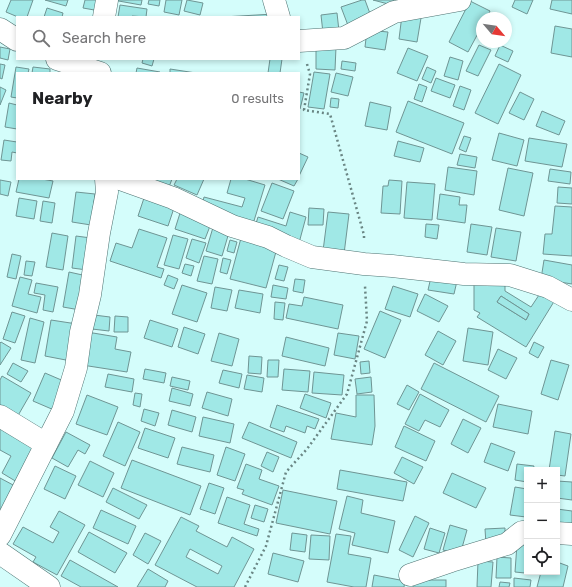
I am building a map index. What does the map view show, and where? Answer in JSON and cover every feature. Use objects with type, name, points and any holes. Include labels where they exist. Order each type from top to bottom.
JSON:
[{"type":"street","points":[[104,16],[107,0]]},
{"type":"street","points":[[274,0],[279,16]]},
{"type":"street","points":[[300,42],[344,38],[394,12],[460,0]]},
{"type":"street","points":[[0,29],[16,39]]},
{"type":"street","points":[[61,60],[97,68]]},
{"type":"street","points":[[0,535],[63,411],[76,368],[81,332],[90,295],[99,233],[107,192],[106,180]]},
{"type":"street","points":[[123,180],[173,198],[232,226],[268,237],[312,257],[464,274],[510,274],[548,287],[572,300]]},
{"type":"street","points":[[0,416],[46,444]]},
{"type":"street","points":[[410,575],[472,554],[508,544],[524,532]]},
{"type":"street","points":[[560,533],[572,534]]},
{"type":"street","points":[[0,553],[49,587]]},
{"type":"path","points":[[245,587],[266,546],[286,472],[307,449],[347,394],[367,321],[364,235],[330,114],[304,110],[310,74],[300,42]]},
{"type":"building","points":[[11,0],[33,0],[27,16],[16,16],[6,12]]},
{"type":"building","points":[[45,0],[68,0],[66,6]]},
{"type":"building","points":[[85,0],[102,0],[100,11],[83,8]]},
{"type":"building","points":[[113,0],[142,0],[141,5]]},
{"type":"building","points":[[149,0],[160,0],[159,6],[148,4]]},
{"type":"building","points":[[166,0],[182,0],[179,15],[164,12]]},
{"type":"building","points":[[187,0],[203,3],[200,15],[184,11]]},
{"type":"building","points":[[365,0],[372,19],[349,28],[341,7]]},
{"type":"building","points":[[373,0],[394,0],[392,5]]},
{"type":"building","points":[[515,0],[533,0],[527,14],[512,7]]},
{"type":"building","points":[[552,0],[572,0],[572,14],[550,9]]},
{"type":"building","points":[[470,1],[490,11],[476,12],[476,37],[468,52],[449,42]]},
{"type":"building","points":[[120,5],[147,9],[146,16],[118,16]]},
{"type":"building","points":[[47,8],[63,13],[62,16],[44,16]]},
{"type":"building","points":[[337,13],[339,31],[323,33],[321,15]]},
{"type":"building","points":[[274,14],[274,16],[240,16]]},
{"type":"building","points":[[402,15],[421,18],[417,42],[399,39]]},
{"type":"building","points":[[555,26],[572,29],[572,57],[551,53]]},
{"type":"building","points":[[367,30],[388,32],[385,50],[365,47]]},
{"type":"building","points":[[0,47],[10,49],[8,60],[0,58]]},
{"type":"building","points":[[316,47],[336,47],[335,70],[316,69]]},
{"type":"building","points":[[408,48],[428,56],[417,81],[397,73]]},
{"type":"building","points":[[478,48],[486,48],[491,50],[478,76],[466,71]]},
{"type":"building","points":[[499,48],[506,48],[513,51],[508,62],[495,56]]},
{"type":"building","points":[[450,57],[463,61],[458,80],[444,76]]},
{"type":"building","points":[[143,60],[154,60],[152,66],[142,63]]},
{"type":"building","points":[[270,60],[282,60],[280,72],[268,72]]},
{"type":"building","points":[[342,61],[356,63],[355,71],[341,69]]},
{"type":"building","points":[[0,64],[5,65],[2,79],[0,78]]},
{"type":"building","points":[[499,64],[521,75],[498,124],[475,113]]},
{"type":"building","points":[[16,67],[29,69],[28,72],[16,72],[16,98],[11,97]]},
{"type":"building","points":[[33,67],[50,69],[50,72],[32,72]]},
{"type":"building","points":[[427,67],[436,71],[431,83],[422,79]]},
{"type":"building","points":[[137,68],[160,72],[136,72]]},
{"type":"building","points":[[170,69],[190,72],[170,72]]},
{"type":"building","points":[[314,72],[330,74],[324,109],[308,107]]},
{"type":"building","points":[[336,73],[353,77],[348,96],[331,92]]},
{"type":"building","points":[[436,78],[455,85],[450,98],[431,91]]},
{"type":"building","points":[[419,84],[427,87],[422,102],[414,99]]},
{"type":"building","points":[[460,86],[471,90],[464,110],[453,106]]},
{"type":"building","points":[[0,87],[6,90],[0,105]]},
{"type":"building","points":[[300,92],[304,93],[300,109]]},
{"type":"building","points":[[520,92],[534,99],[524,120],[509,113]]},
{"type":"building","points":[[331,98],[339,99],[338,108],[330,107]]},
{"type":"building","points":[[408,101],[464,123],[452,154],[396,132]]},
{"type":"building","points":[[370,102],[391,107],[387,130],[365,126]]},
{"type":"building","points":[[9,103],[16,105],[16,129],[5,127]]},
{"type":"building","points":[[542,111],[565,121],[559,135],[536,126]]},
{"type":"building","points":[[499,133],[524,140],[517,166],[492,160]]},
{"type":"building","points":[[464,136],[471,138],[466,152],[459,149]]},
{"type":"building","points":[[529,138],[567,144],[562,167],[525,161]]},
{"type":"building","points":[[4,140],[16,142],[16,153],[12,152],[11,161],[1,160]]},
{"type":"building","points":[[398,141],[424,148],[420,162],[394,156]]},
{"type":"building","points":[[300,153],[308,157],[300,174]]},
{"type":"building","points":[[460,154],[477,157],[475,168],[457,165]]},
{"type":"building","points":[[448,167],[477,171],[474,195],[445,190]]},
{"type":"building","points":[[508,168],[533,173],[524,216],[499,210]]},
{"type":"building","points":[[550,169],[571,172],[570,184],[548,181]]},
{"type":"building","points":[[0,180],[11,182],[8,196],[0,194]]},
{"type":"building","points":[[19,180],[53,181],[49,198],[16,192]]},
{"type":"building","points":[[152,180],[172,180],[169,187]]},
{"type":"building","points":[[176,180],[204,180],[197,195],[174,185]]},
{"type":"building","points":[[231,180],[248,180],[265,185],[253,224],[201,209],[204,197],[242,207],[245,198],[227,193]]},
{"type":"building","points":[[280,180],[297,180],[294,186]]},
{"type":"building","points":[[389,180],[402,181],[400,214],[381,213],[383,186],[388,186]]},
{"type":"building","points":[[407,182],[435,184],[432,220],[404,218]]},
{"type":"building","points":[[272,183],[294,191],[283,219],[261,211]]},
{"type":"building","points":[[558,187],[572,188],[572,204],[557,203]]},
{"type":"building","points":[[76,192],[95,194],[91,225],[72,222]]},
{"type":"building","points":[[440,194],[460,197],[459,205],[467,205],[465,223],[437,219]]},
{"type":"building","points":[[19,198],[37,201],[34,219],[16,216]]},
{"type":"building","points":[[144,198],[174,208],[168,226],[138,216]]},
{"type":"building","points":[[43,201],[55,203],[52,223],[40,221]]},
{"type":"building","points":[[555,206],[572,207],[572,256],[543,254],[545,234],[552,234]]},
{"type":"building","points":[[309,208],[324,209],[323,225],[308,225]]},
{"type":"building","points":[[181,210],[212,221],[205,239],[175,229]]},
{"type":"building","points":[[290,212],[306,217],[299,243],[254,230],[258,217],[286,226]]},
{"type":"building","points":[[328,212],[349,214],[344,254],[323,251]]},
{"type":"building","points":[[214,224],[230,229],[222,256],[206,251]]},
{"type":"building","points":[[426,224],[439,225],[437,239],[425,237]]},
{"type":"building","points":[[471,224],[492,227],[487,255],[467,252]]},
{"type":"building","points":[[496,228],[521,232],[516,261],[491,257]]},
{"type":"building","points":[[139,229],[167,238],[157,267],[164,269],[161,278],[110,261],[116,243],[132,248]]},
{"type":"building","points":[[52,233],[68,236],[63,270],[46,267]]},
{"type":"building","points":[[173,235],[188,239],[179,269],[164,265]]},
{"type":"building","points":[[76,236],[91,238],[87,270],[72,268]]},
{"type":"building","points":[[241,238],[277,248],[266,288],[230,279]]},
{"type":"building","points":[[192,239],[206,243],[199,263],[186,258]]},
{"type":"building","points":[[230,240],[237,242],[234,253],[227,251]]},
{"type":"building","points":[[12,254],[21,256],[16,279],[7,277]]},
{"type":"building","points":[[204,256],[218,259],[212,284],[197,281]]},
{"type":"building","points":[[223,258],[231,260],[227,274],[220,272]]},
{"type":"building","points":[[544,260],[572,265],[572,284],[541,279]]},
{"type":"building","points":[[26,261],[35,262],[32,276],[24,275]]},
{"type":"building","points":[[185,264],[194,266],[191,276],[182,273]]},
{"type":"building","points":[[279,265],[288,267],[284,281],[275,279]]},
{"type":"building","points":[[69,272],[87,276],[80,310],[63,307]]},
{"type":"building","points":[[168,275],[178,279],[174,289],[164,285]]},
{"type":"building","points":[[20,277],[32,280],[28,294],[41,297],[37,313],[12,306]]},
{"type":"building","points":[[431,277],[457,281],[454,294],[428,290]]},
{"type":"building","points":[[295,279],[305,280],[303,293],[293,291]]},
{"type":"building","points":[[474,281],[505,281],[505,291],[531,307],[541,292],[555,300],[526,347],[477,317],[480,313],[474,310]],"holes":[[[501,296],[529,314],[526,320],[497,302]]]},
{"type":"building","points":[[36,283],[58,287],[53,312],[43,310],[45,295],[34,293]]},
{"type":"building","points":[[182,285],[207,293],[197,322],[172,314]]},
{"type":"building","points":[[273,285],[288,288],[286,299],[271,297]]},
{"type":"building","points":[[393,286],[418,294],[410,317],[385,309]]},
{"type":"building","points":[[215,287],[232,290],[227,311],[211,308]]},
{"type":"building","points":[[239,290],[263,294],[260,313],[235,308]]},
{"type":"building","points":[[425,294],[448,306],[439,322],[417,311]]},
{"type":"building","points":[[501,296],[529,314],[526,320],[497,302]]},
{"type":"building","points":[[304,297],[343,305],[338,329],[286,318],[289,304],[302,306]]},
{"type":"building","points":[[275,302],[285,303],[283,320],[274,319]]},
{"type":"building","points":[[380,311],[401,320],[385,358],[364,349]]},
{"type":"building","points":[[12,312],[25,316],[15,343],[3,339]]},
{"type":"building","points":[[94,315],[110,317],[109,331],[92,329]]},
{"type":"building","points":[[115,316],[128,317],[128,332],[114,332]]},
{"type":"building","points":[[30,318],[44,322],[35,363],[21,360]]},
{"type":"building","points":[[51,320],[77,324],[71,361],[45,356]]},
{"type":"building","points":[[150,320],[178,329],[172,347],[144,338]]},
{"type":"building","points":[[184,327],[205,334],[198,354],[178,347]]},
{"type":"building","points":[[468,328],[493,332],[488,365],[463,361]]},
{"type":"building","points":[[438,331],[456,341],[443,365],[425,355]]},
{"type":"building","points":[[87,332],[117,337],[115,349],[131,352],[127,372],[82,365]]},
{"type":"building","points":[[219,333],[239,339],[232,366],[211,361]]},
{"type":"building","points":[[338,333],[359,336],[355,359],[334,355]]},
{"type":"building","points":[[286,337],[329,348],[325,366],[282,356]]},
{"type":"building","points":[[1,342],[11,348],[0,365],[0,343]]},
{"type":"building","points":[[534,342],[544,347],[538,358],[529,353]]},
{"type":"building","points":[[498,349],[517,358],[506,379],[488,370]]},
{"type":"building","points":[[249,356],[262,357],[261,374],[248,373]]},
{"type":"building","points":[[268,360],[279,360],[278,377],[267,377]]},
{"type":"building","points":[[551,360],[569,365],[558,400],[541,394]]},
{"type":"building","points":[[369,361],[370,373],[361,374],[360,362]]},
{"type":"building","points":[[13,363],[28,371],[21,382],[7,374]]},
{"type":"building","points":[[434,363],[499,396],[486,422],[421,389]]},
{"type":"building","points":[[145,369],[166,373],[164,383],[143,379]]},
{"type":"building","points":[[284,369],[310,371],[308,392],[282,390]]},
{"type":"building","points":[[223,370],[242,374],[239,388],[219,383]]},
{"type":"building","points":[[314,372],[344,375],[342,395],[312,393]]},
{"type":"building","points":[[45,373],[66,382],[54,410],[33,401]]},
{"type":"building","points":[[108,374],[134,379],[132,392],[105,387]]},
{"type":"building","points":[[247,375],[264,378],[262,392],[244,389]]},
{"type":"building","points":[[2,376],[31,393],[16,419],[0,409],[0,380]]},
{"type":"building","points":[[172,377],[190,381],[188,390],[170,386]]},
{"type":"building","points":[[371,377],[372,392],[357,394],[355,379]]},
{"type":"building","points":[[407,385],[419,392],[409,410],[397,404]]},
{"type":"building","points":[[172,388],[193,394],[190,406],[169,401]]},
{"type":"building","points":[[207,392],[232,399],[228,416],[202,408]]},
{"type":"building","points":[[135,393],[142,394],[140,407],[133,405]]},
{"type":"building","points":[[305,394],[331,403],[326,418],[300,408]]},
{"type":"building","points":[[420,394],[449,410],[440,427],[425,420],[419,431],[405,424]]},
{"type":"building","points":[[87,395],[118,407],[107,435],[76,424]]},
{"type":"building","points":[[356,395],[374,395],[375,426],[372,445],[331,439],[336,413],[356,417]]},
{"type":"building","points":[[498,404],[532,411],[528,434],[493,427]]},
{"type":"building","points":[[277,405],[319,419],[315,429],[307,426],[305,433],[286,426],[284,432],[270,427]]},
{"type":"building","points":[[144,409],[159,413],[155,426],[141,421]]},
{"type":"building","points":[[172,410],[196,417],[192,432],[168,425]]},
{"type":"building","points":[[203,417],[234,424],[230,443],[199,436]]},
{"type":"building","points":[[463,419],[481,428],[468,453],[451,444]]},
{"type":"building","points":[[118,422],[140,432],[125,466],[103,456]]},
{"type":"building","points":[[249,422],[297,442],[291,458],[242,438]]},
{"type":"building","points":[[0,423],[38,443],[17,482],[2,473],[11,456],[0,450]]},
{"type":"building","points":[[404,426],[435,441],[426,461],[395,447]]},
{"type":"building","points":[[145,428],[175,438],[168,458],[138,448]]},
{"type":"building","points":[[555,431],[571,434],[565,476],[560,475],[560,467],[549,467]]},
{"type":"building","points":[[66,432],[90,445],[85,454],[78,450],[68,467],[52,458]]},
{"type":"building","points":[[491,443],[515,452],[508,471],[484,462]]},
{"type":"building","points":[[182,447],[214,455],[210,472],[177,464]]},
{"type":"building","points":[[226,447],[245,454],[235,481],[217,475]]},
{"type":"building","points":[[267,452],[279,457],[273,472],[261,466]]},
{"type":"building","points":[[402,457],[423,467],[414,484],[394,473]]},
{"type":"building","points":[[132,460],[201,486],[190,515],[121,488]]},
{"type":"building","points":[[90,461],[114,473],[103,497],[78,485]]},
{"type":"building","points":[[246,464],[262,470],[259,479],[279,486],[272,505],[242,494],[244,490],[237,488]]},
{"type":"building","points":[[517,464],[534,466],[524,467],[524,482],[515,480]]},
{"type":"building","points":[[55,466],[76,476],[65,499],[44,489]]},
{"type":"building","points":[[340,470],[407,482],[403,501],[337,489]]},
{"type":"building","points":[[452,473],[486,488],[476,508],[443,493]]},
{"type":"building","points":[[0,478],[15,486],[0,512]]},
{"type":"building","points":[[560,481],[572,482],[572,500],[560,498]]},
{"type":"building","points":[[209,483],[224,488],[215,514],[200,509]]},
{"type":"building","points":[[515,487],[524,488],[524,517],[510,515]]},
{"type":"building","points":[[113,488],[147,505],[139,519],[106,502]]},
{"type":"building","points":[[283,490],[337,501],[330,534],[276,523]]},
{"type":"building","points":[[347,496],[363,500],[361,513],[395,521],[388,553],[352,545],[355,533],[339,529]]},
{"type":"building","points":[[227,497],[250,505],[244,524],[259,529],[257,536],[218,523]]},
{"type":"building","points":[[255,505],[268,509],[264,522],[251,518]]},
{"type":"building","points":[[560,509],[572,511],[572,527],[560,525]]},
{"type":"building","points":[[101,510],[136,526],[128,544],[93,528]]},
{"type":"building","points":[[59,511],[85,525],[57,575],[33,562],[36,557],[13,544],[23,527],[53,543],[59,532],[50,527]]},
{"type":"building","points":[[415,516],[429,523],[413,557],[399,550]]},
{"type":"building","points":[[181,517],[199,526],[196,531],[227,547],[232,537],[254,549],[234,587],[197,587],[155,565]],"holes":[[[190,549],[222,566],[218,574],[186,557]]]},
{"type":"building","points":[[450,525],[467,530],[460,555],[443,550]]},
{"type":"building","points":[[430,528],[445,533],[439,553],[424,549]]},
{"type":"building","points":[[505,528],[505,543],[486,544],[485,529]]},
{"type":"building","points":[[89,532],[127,553],[115,573],[78,552]]},
{"type":"building","points":[[145,533],[161,541],[148,564],[133,555]]},
{"type":"building","points":[[292,533],[307,535],[305,552],[290,550]]},
{"type":"building","points":[[336,534],[351,536],[348,554],[371,558],[366,587],[354,587],[327,582]]},
{"type":"building","points":[[311,535],[330,536],[329,560],[309,559]]},
{"type":"building","points":[[517,544],[524,545],[524,573],[515,572]]},
{"type":"building","points":[[273,553],[304,561],[298,582],[268,574]]},
{"type":"building","points":[[497,557],[511,558],[511,578],[496,578]]},
{"type":"building","points":[[70,560],[118,587],[81,587],[61,576]]},
{"type":"building","points":[[478,561],[493,562],[491,587],[477,587]]},
{"type":"building","points":[[560,563],[568,566],[563,587],[537,587],[540,575],[560,575]]},
{"type":"building","points":[[148,569],[168,581],[165,587],[137,587]]},
{"type":"building","points":[[374,575],[405,581],[404,587],[372,587]]},
{"type":"building","points":[[514,578],[531,580],[530,587],[514,587]]},
{"type":"building","points":[[413,580],[446,580],[446,587],[413,587]]},
{"type":"building","points":[[500,582],[510,583],[509,587],[499,587]]}]
